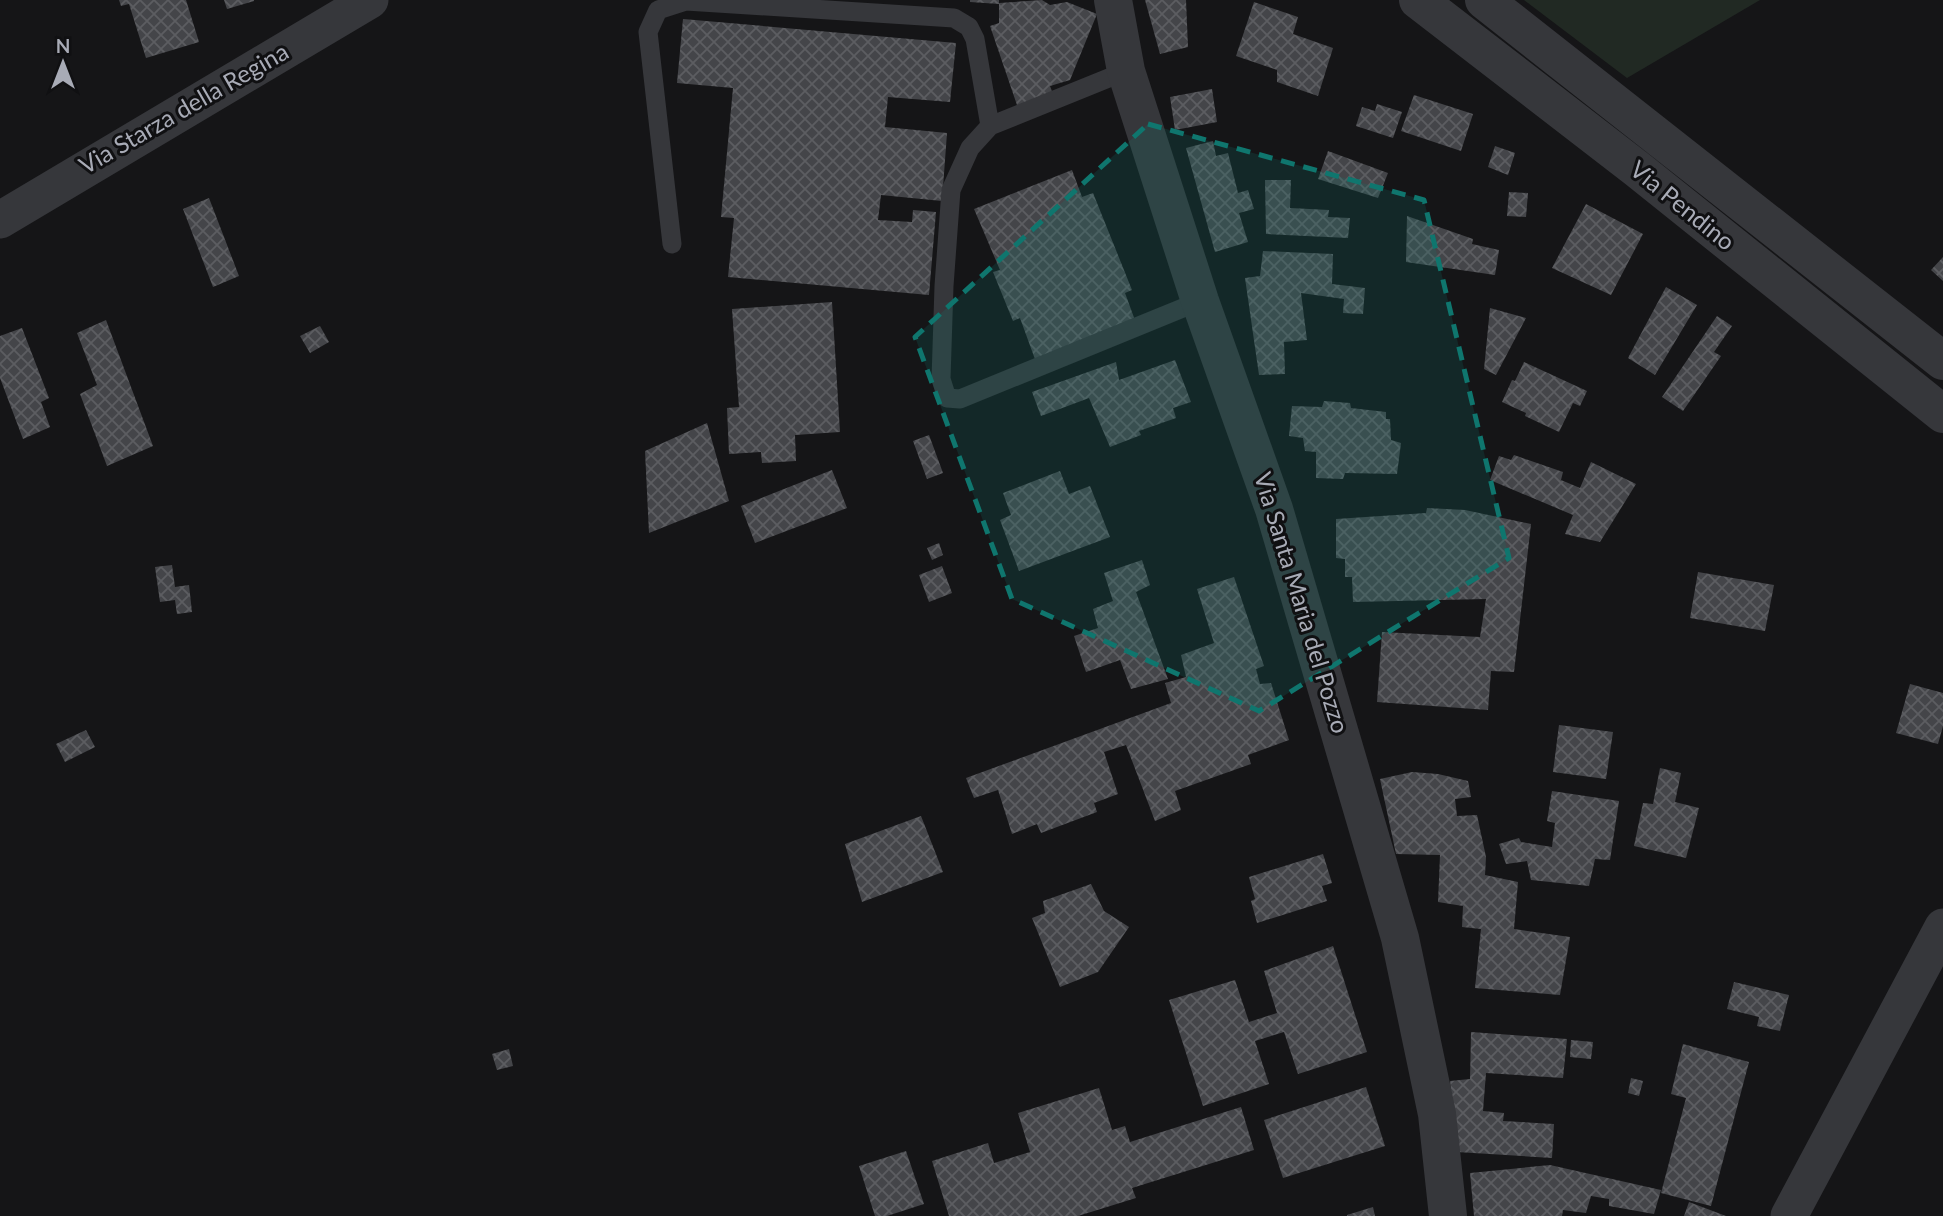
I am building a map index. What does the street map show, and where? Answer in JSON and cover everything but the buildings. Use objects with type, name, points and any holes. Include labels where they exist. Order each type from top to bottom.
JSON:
[{"type":"street","name":"Via Starza della Regina","points":[[0,220],[370,0]]},
{"type":"street","name":"Via Santa Maria del Pozzo","points":[[1113,0],[1126,71],[1200,301],[1274,509],[1400,938],[1437,1114],[1448,1216]]},
{"type":"street","name":"Via Pendino","points":[[1419,0],[1637,169],[1943,414]]},
{"type":"street","name":"Via Pendino","points":[[1484,0],[1943,361]]},
{"type":"street","points":[[1789,1216],[1943,927]]},
{"type":"lane","points":[[672,244],[648,32],[659,10],[687,1],[954,18],[969,27],[975,39],[990,126]]},
{"type":"lane","points":[[1126,71],[990,126],[970,148],[951,190],[941,379],[947,397],[960,399],[1200,301]]},
{"type":"highlighted area","points":[[1148,124],[1424,200],[1509,558],[1259,711],[1012,599],[915,337]]},
{"type":"shaded area","points":[[1524,0],[1760,0],[1627,78]]}]
